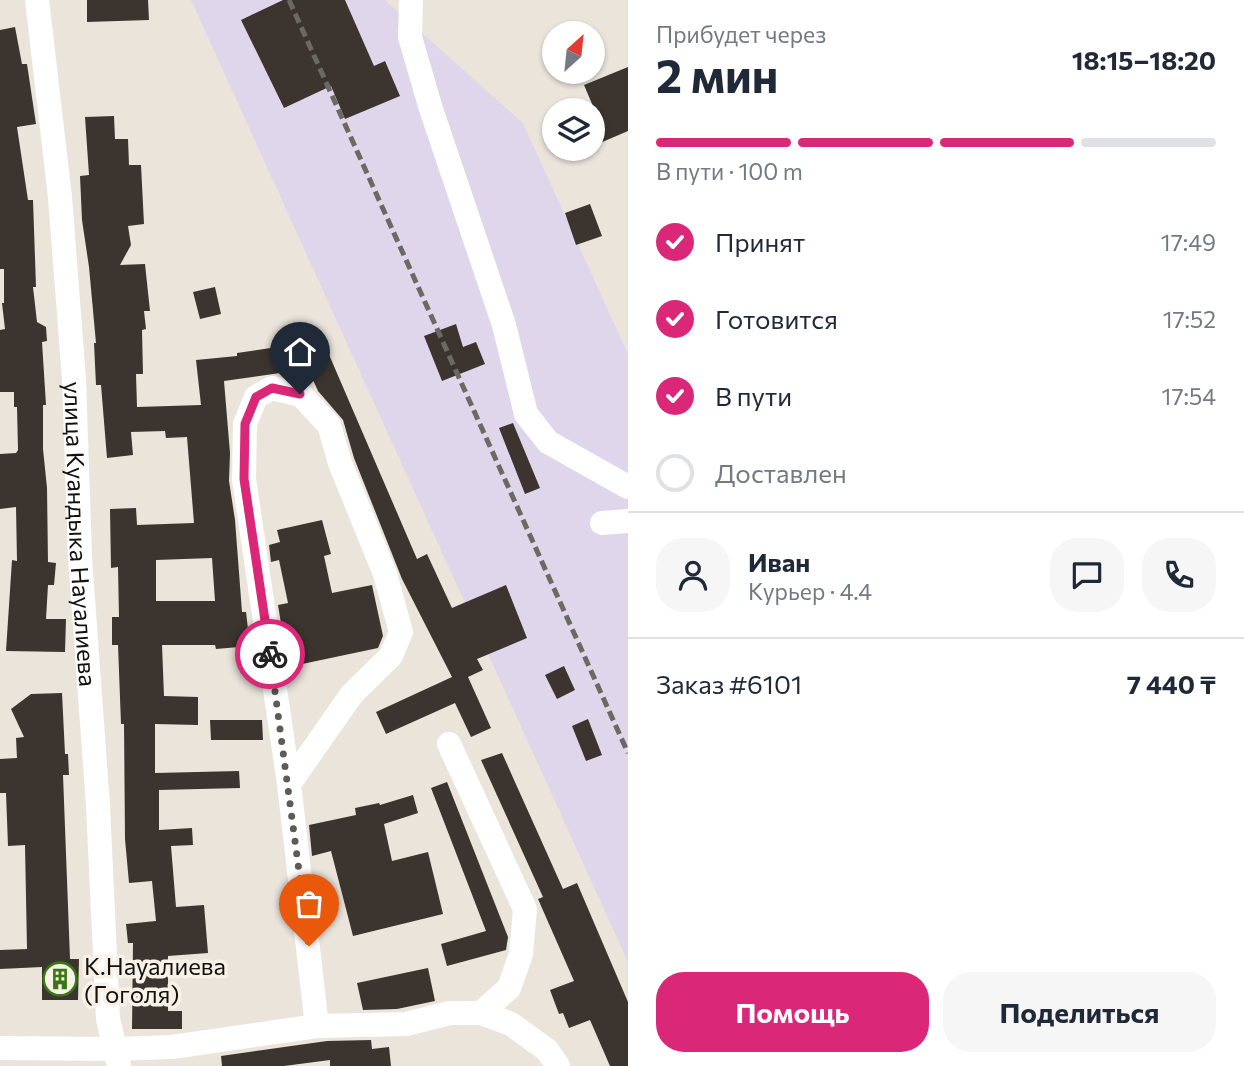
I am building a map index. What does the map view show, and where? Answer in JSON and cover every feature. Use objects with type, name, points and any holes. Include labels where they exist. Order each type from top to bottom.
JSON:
[{"type":"street","name":"улица Куандыка Науалиева","points":[[37,0],[60,197],[72,353],[80,557],[96,767],[108,1019],[117,1058]]},
{"type":"street","points":[[411,0],[410,37],[431,109],[504,325],[526,414],[548,442],[628,487]]},
{"type":"street","points":[[289,784],[352,694],[391,656],[401,632],[385,574],[340,463],[329,425],[300,394],[272,388],[256,397],[245,424],[244,479],[289,784],[317,1026]]},
{"type":"street","points":[[602,523],[628,521]]},
{"type":"street","points":[[450,744],[525,909],[521,954],[509,988],[481,1013]]},
{"type":"street","points":[[0,1048],[117,1058],[172,1047],[317,1026],[405,1024],[450,1013],[481,1013],[511,1024],[547,1050],[558,1066]]},
{"type":"shaded area","points":[[191,0],[385,0],[523,123],[628,354],[628,962]]},
{"type":"building","points":[[87,0],[148,0],[149,20],[87,22]]},
{"type":"building","points":[[283,0],[345,0],[374,66],[385,61],[400,96],[345,119],[331,86],[284,108],[241,20]]},
{"type":"building","points":[[15,27],[22,64],[27,64],[36,124],[17,127],[28,200],[33,200],[36,287],[33,287],[37,322],[46,327],[47,341],[42,342],[46,405],[43,405],[43,449],[47,488],[48,562],[56,563],[54,585],[48,585],[46,619],[66,619],[65,652],[6,651],[12,560],[17,561],[16,507],[0,509],[0,454],[16,453],[18,450],[14,392],[0,392],[0,330],[5,329],[2,303],[4,269],[0,269],[0,30]]},
{"type":"building","points":[[628,67],[628,131],[605,141],[605,98],[590,98],[584,85],[606,84],[606,76]]},
{"type":"building","points":[[114,116],[115,139],[128,139],[129,165],[141,165],[144,224],[128,226],[131,245],[120,265],[145,264],[150,311],[144,311],[146,329],[142,330],[143,374],[136,374],[137,407],[201,405],[196,360],[237,356],[237,353],[304,343],[321,336],[417,559],[427,554],[452,608],[506,585],[527,638],[477,659],[483,670],[468,677],[491,728],[471,737],[455,703],[386,734],[376,712],[452,677],[402,579],[354,458],[343,420],[318,391],[308,369],[224,381],[230,453],[229,481],[235,520],[242,612],[246,612],[250,646],[216,649],[215,645],[162,645],[164,696],[198,697],[198,725],[155,724],[155,773],[239,771],[240,788],[159,790],[159,830],[192,828],[193,845],[171,846],[176,907],[204,905],[208,953],[168,956],[168,1011],[182,1011],[182,1029],[132,1029],[133,943],[128,943],[126,924],[156,921],[152,881],[129,883],[125,839],[124,724],[121,724],[118,645],[112,645],[112,617],[119,617],[118,567],[111,568],[110,509],[136,508],[137,525],[194,523],[187,437],[166,438],[165,431],[131,432],[133,455],[107,458],[101,385],[96,385],[96,343],[82,220],[80,176],[89,175],[85,117]],"holes":[[[212,558],[215,601],[156,601],[156,560]]]},
{"type":"building","points":[[590,204],[602,236],[576,245],[565,213]]},
{"type":"building","points":[[215,287],[221,314],[200,319],[193,292]]},
{"type":"building","points":[[456,324],[463,347],[476,342],[485,364],[442,381],[424,336]]},
{"type":"building","points":[[513,423],[540,488],[525,494],[499,428]]},
{"type":"building","points":[[322,520],[331,554],[324,556],[332,593],[372,585],[383,636],[378,648],[288,667],[278,605],[288,603],[279,560],[271,562],[269,545],[280,542],[277,530]]},
{"type":"building","points":[[564,666],[575,690],[557,699],[545,675]]},
{"type":"building","points":[[62,693],[65,754],[68,754],[69,775],[63,775],[70,959],[79,959],[78,1000],[42,1000],[42,967],[0,969],[0,950],[27,949],[25,845],[8,846],[6,793],[0,793],[0,759],[17,758],[16,738],[24,737],[11,709],[31,694]]},
{"type":"building","points":[[588,719],[602,755],[586,761],[572,726]]},
{"type":"building","points":[[210,720],[262,720],[263,740],[211,740]]},
{"type":"building","points":[[502,753],[563,889],[577,883],[628,1002],[628,1066],[610,1066],[590,1020],[569,1028],[563,1013],[559,1014],[550,990],[574,981],[538,899],[543,897],[481,760]]},
{"type":"building","points":[[447,782],[508,937],[506,950],[447,966],[441,944],[486,931],[431,788]]},
{"type":"building","points":[[413,795],[418,813],[384,824],[392,861],[428,852],[443,914],[353,936],[331,851],[312,856],[309,825],[356,815],[355,808],[379,803],[380,805]]},
{"type":"building","points":[[428,968],[435,1001],[397,1009],[363,1010],[357,983]]},
{"type":"building","points":[[371,1040],[372,1049],[389,1047],[391,1066],[330,1066],[330,1060],[284,1066],[222,1066],[221,1056],[327,1041]]},
{"type":"railway","points":[[289,0],[628,753]]},
{"type":"way so far","points":[[270,654],[309,946]]},
{"type":"place","name":"К.Науалиева (Гоголя)","points":[[60,979]]},
{"type":"route","points":[[270,654],[244,479],[245,424],[256,397],[272,388],[300,394]]}]
